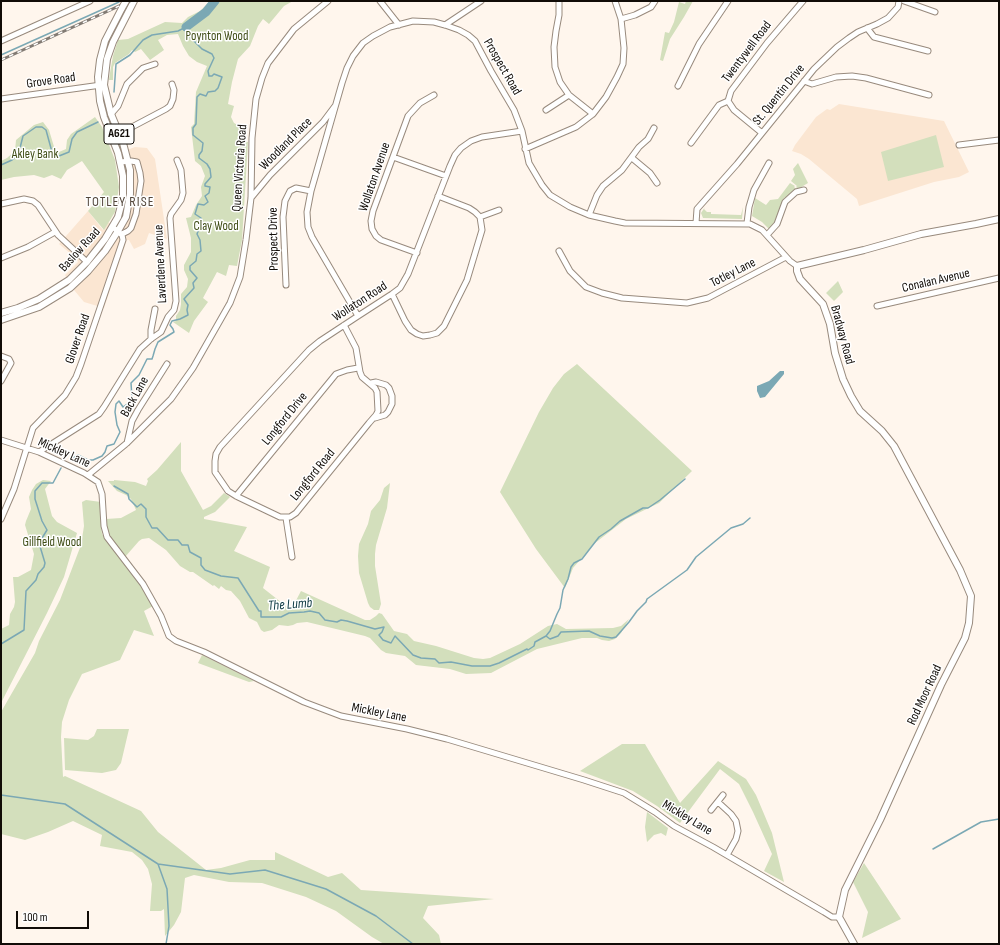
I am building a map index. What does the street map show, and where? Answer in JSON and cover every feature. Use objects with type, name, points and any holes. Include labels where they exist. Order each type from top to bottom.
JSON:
[{"type":"main road","name":"Baslow Road","points":[[1,313],[29,304],[48,294],[69,280],[87,262],[105,239],[113,228],[118,217],[123,198],[120,162],[113,137],[104,117],[98,71],[109,32],[126,1]]},
{"type":"main road","name":"A621","points":[[1,320],[39,307],[70,288],[97,261],[120,233],[126,216],[130,194],[130,170],[119,133],[101,85],[107,59],[113,42],[134,1]]},
{"type":"main road","points":[[797,266],[869,249],[921,234],[976,224],[999,218]]},
{"type":"main road","name":"Bradway Road","points":[[797,266],[800,279],[823,304],[830,324],[835,353],[843,379],[851,396],[860,411],[882,431],[890,441],[914,483]]},
{"type":"main road","name":"Rod Moor Road","points":[[839,917],[845,890],[880,820],[938,691],[965,638],[969,623],[971,596],[960,570],[914,483]]},
{"type":"main road","points":[[839,917],[852,943]]},
{"type":"street","points":[[1,41],[90,1]]},
{"type":"street","name":"Queen Victoria Road","points":[[88,475],[127,443],[178,390],[230,303],[240,277],[251,198],[252,138],[256,99],[262,78],[268,63],[294,29],[328,1]]},
{"type":"street","points":[[380,1],[399,25]]},
{"type":"street","points":[[445,25],[481,1]]},
{"type":"street","points":[[559,1],[559,15],[554,47],[555,67],[560,82],[569,94],[593,114]]},
{"type":"street","points":[[526,149],[576,127],[593,114],[606,97],[623,64],[624,48],[621,19],[616,1]]},
{"type":"street","points":[[621,19],[640,13],[651,7],[655,1]]},
{"type":"street","points":[[678,86],[699,44],[728,1]]},
{"type":"street","name":"Twentywell Road","points":[[762,133],[734,110],[728,101],[731,92],[767,43],[803,1]]},
{"type":"street","name":"St. Quentin Drive","points":[[696,223],[697,209],[814,69],[837,47],[858,32],[888,18],[898,7],[899,1]]},
{"type":"street","points":[[904,1],[935,12]]},
{"type":"street","name":"Prospect Road","points":[[358,316],[318,249],[308,227],[307,212],[311,191],[347,68],[357,49],[381,31],[413,21],[445,25],[459,30],[475,41],[490,71],[514,110],[522,131],[529,162],[550,195],[570,207],[589,215],[625,223],[747,223],[758,227],[767,235],[790,262],[797,266]]},
{"type":"street","points":[[867,28],[874,37],[928,50]]},
{"type":"street","points":[[111,114],[116,110],[127,84],[143,68],[155,64]]},
{"type":"street","points":[[804,81],[812,84],[836,77],[852,76],[866,78],[929,95]]},
{"type":"street","points":[[113,137],[168,107],[171,104],[174,94],[172,84]]},
{"type":"street","name":"Grove Road","points":[[1,99],[101,85]]},
{"type":"street","points":[[546,110],[569,94]]},
{"type":"street","name":"Wollaton Avenue","points":[[417,253],[381,240],[376,236],[372,229],[371,221],[373,211],[408,116],[420,103],[434,95]]},
{"type":"street","points":[[691,143],[719,105],[728,101]]},
{"type":"street","name":"Woodland Place","points":[[251,198],[270,175],[323,122],[337,105]]},
{"type":"street","points":[[323,122],[331,125]]},
{"type":"street","points":[[589,215],[597,195],[603,186],[622,170],[648,139],[654,128]]},
{"type":"street","name":"Wollaton Road","points":[[236,496],[228,490],[215,472],[216,454],[220,447],[309,350],[400,288],[417,253],[455,155],[461,148],[471,141],[482,137],[522,131]]},
{"type":"street","points":[[959,145],[999,140]]},
{"type":"street","points":[[393,157],[446,176]]},
{"type":"street","points":[[632,158],[650,173],[657,183]]},
{"type":"street","name":"Laverdene Avenue","points":[[39,452],[99,414],[140,349],[161,332],[165,322],[174,310],[176,304],[170,218],[171,214],[183,197],[181,170],[178,160]]},
{"type":"street","points":[[120,162],[128,161]]},
{"type":"street","name":"Baslow Road","points":[[120,233],[128,231],[131,228],[136,214],[140,192],[141,181],[138,164],[137,162],[128,161]]},
{"type":"street","points":[[747,223],[749,207],[754,190],[769,163]]},
{"type":"street","name":"Prospect Drive","points":[[286,285],[283,217],[284,201],[290,191],[296,188],[311,191]]},
{"type":"street","points":[[767,235],[777,224],[785,202],[796,192],[804,190]]},
{"type":"street","points":[[392,294],[411,330],[423,336],[437,333],[444,326],[467,280],[482,230],[480,217],[469,208],[438,196]]},
{"type":"street","points":[[1,204],[24,199],[34,201],[55,232],[87,262]]},
{"type":"street","points":[[480,217],[499,210]]},
{"type":"street","points":[[113,228],[120,233]]},
{"type":"street","points":[[1,258],[28,247],[55,232]]},
{"type":"street","name":"Glover Road","points":[[1,519],[14,489],[34,426],[60,401],[76,377],[123,243],[123,237],[120,233]]},
{"type":"street","name":"Totley Lane","points":[[559,255],[570,271],[586,287],[602,293],[622,298],[687,302],[708,298],[786,257]]},
{"type":"street","name":"Conalan Avenue","points":[[877,306],[999,278]]},
{"type":"street","name":"Laverdene Avenue","points":[[151,339],[155,309]]},
{"type":"street","points":[[344,325],[356,348],[358,368]]},
{"type":"street","points":[[1,356],[9,359],[11,364],[1,381]]},
{"type":"street","name":"Back Lane","points":[[127,443],[132,421],[167,364]]},
{"type":"street","name":"Longford Road","points":[[236,496],[280,517],[286,518],[293,516],[296,513],[374,418],[378,411],[379,405],[377,392],[371,383],[362,377],[358,368]]},
{"type":"street","name":"Longford Drive","points":[[236,496],[336,374],[358,368]]},
{"type":"street","name":"Longford Road","points":[[371,383],[376,382],[386,385],[392,396],[392,404],[388,412],[385,415],[374,418]]},
{"type":"street","name":"Mickley Lane","points":[[1,440],[39,452],[88,475],[98,482],[101,489],[104,526],[107,537],[143,584],[164,622],[169,636],[176,642],[204,652],[304,702],[341,716],[407,729],[447,739],[584,780],[624,794],[674,826],[699,838],[832,917],[839,917]]},
{"type":"street","points":[[286,518],[292,557]]},
{"type":"street","points":[[711,810],[723,795]]},
{"type":"street","points":[[718,802],[736,821],[738,831],[736,839],[727,855]]},
{"type":"shaded area","points":[[839,104],[944,121],[969,172],[959,177],[934,182],[859,206],[857,199],[809,159],[792,151],[816,117],[827,109],[830,110]]},
{"type":"shaded area","points":[[135,147],[147,148],[155,159],[167,239],[149,233],[145,244],[134,249],[129,240],[127,240],[104,308],[84,302],[74,290],[65,275],[78,262],[77,259],[59,244],[88,211],[103,230],[108,222],[122,230],[132,205],[133,193],[132,173],[127,150]]},
{"type":"green space","points":[[210,1],[293,1],[284,6],[269,24],[263,19],[258,26],[250,46],[238,59],[228,104],[234,106],[231,117],[234,123],[245,129],[243,141],[248,142],[242,240],[237,266],[229,265],[226,276],[217,272],[203,298],[208,302],[194,321],[189,333],[173,322],[176,321],[176,316],[180,310],[181,294],[187,287],[188,279],[184,270],[184,265],[191,252],[191,238],[186,218],[191,217],[202,196],[201,187],[205,176],[201,166],[195,161],[191,127],[194,124],[196,92],[207,66],[197,62],[189,56],[178,34],[167,35],[158,40],[164,50],[150,60],[141,49],[135,52],[132,50],[129,54],[115,63],[113,67],[113,80],[109,80],[113,56],[118,40],[128,39],[165,22],[182,23],[188,17],[200,11]]},
{"type":"green space","points":[[686,1],[693,1],[670,39],[663,61],[660,60],[665,32],[669,33],[674,22],[679,2],[685,4]]},
{"type":"green space","name":"Akley Bank","points":[[95,117],[102,127],[115,160],[119,187],[115,212],[104,230],[88,211],[104,192],[82,161],[67,170],[61,179],[52,175],[44,178],[34,175],[1,180],[1,161],[15,151],[16,140],[34,125],[43,122],[49,130],[55,150],[59,152],[66,149],[67,140],[71,134]]},
{"type":"green space","points":[[936,135],[944,167],[888,181],[881,152]]},
{"type":"green space","points":[[798,163],[808,183],[798,189],[796,187],[797,186],[791,181],[795,175],[793,169]]},
{"type":"green space","points":[[790,183],[798,190],[784,198],[776,221],[773,227],[769,229],[762,222],[752,216],[755,198],[766,205],[770,200],[778,199]]},
{"type":"green space","points":[[705,207],[704,209],[707,212],[711,212],[711,214],[741,215],[743,207],[742,219],[703,218],[701,213]]},
{"type":"green space","points":[[838,281],[843,292],[834,301],[826,293]]},
{"type":"green space","points":[[577,364],[692,471],[659,503],[626,519],[595,543],[573,568],[565,588],[536,549],[500,492],[539,412],[553,388],[564,374]]},
{"type":"green space","points":[[181,442],[181,471],[203,510],[211,506],[224,493],[230,497],[215,512],[204,517],[204,519],[247,527],[234,551],[270,567],[263,588],[291,610],[301,591],[365,620],[370,620],[379,613],[382,614],[394,631],[407,634],[414,641],[474,658],[483,659],[490,658],[520,644],[548,626],[557,624],[566,629],[613,628],[621,626],[629,619],[621,633],[615,639],[609,641],[597,638],[582,638],[537,649],[491,673],[466,674],[450,669],[416,665],[405,656],[386,653],[381,650],[370,638],[365,636],[307,622],[288,626],[279,625],[272,630],[264,632],[261,630],[257,622],[249,618],[240,601],[231,591],[226,590],[221,586],[219,589],[193,572],[190,572],[180,566],[166,550],[149,538],[139,541],[125,557],[109,535],[106,526],[106,519],[121,518],[136,510],[131,499],[117,491],[108,481],[114,480],[135,482],[146,486],[148,481],[147,479],[157,470]]},
{"type":"green space","name":"Gillfield Wood","points":[[43,480],[51,481],[45,489],[52,516],[57,522],[77,533],[64,577],[1,703],[1,629],[9,625],[10,614],[14,607],[13,577],[18,577],[31,570],[34,554],[25,525],[31,509],[29,497],[36,484]]},
{"type":"green space","points":[[390,483],[387,508],[376,545],[375,554],[375,566],[381,604],[379,610],[374,610],[368,603],[359,573],[359,544],[368,524],[371,511],[380,500],[384,488]]},
{"type":"green space","points":[[86,500],[101,502],[102,534],[138,581],[153,606],[144,611],[154,636],[134,630],[120,660],[82,674],[69,700],[62,722],[61,737],[63,777],[65,776],[141,811],[158,832],[206,870],[221,868],[250,860],[275,860],[275,852],[328,877],[342,873],[361,890],[494,899],[428,906],[423,918],[439,935],[441,944],[384,944],[336,911],[306,897],[262,883],[229,882],[194,875],[185,878],[181,912],[174,925],[165,936],[164,909],[161,911],[150,911],[152,884],[148,869],[142,860],[132,852],[100,846],[102,835],[73,821],[25,840],[1,834],[1,712],[35,653],[39,641],[60,600],[81,545],[84,526],[82,502]]},
{"type":"green space","points":[[202,655],[254,681],[249,682],[198,663]]},
{"type":"green space","points":[[97,729],[129,729],[121,763],[116,770],[102,773],[65,770],[64,738],[88,740],[94,736]]},
{"type":"green space","points":[[622,744],[645,744],[680,803],[718,761],[746,779],[756,795],[772,833],[784,882],[764,871],[772,854],[739,784],[720,769],[680,823],[633,791],[580,771]]},
{"type":"green space","points":[[647,812],[668,828],[666,836],[661,833],[654,835],[647,842],[645,827]]},
{"type":"green space","points":[[864,863],[901,919],[862,938],[868,912],[853,882]]},
{"type":"water","points":[[780,371],[784,371],[784,374],[765,397],[760,398],[757,391],[757,386],[769,381]]},
{"type":"waterway","points":[[186,27],[206,12],[215,1]]},
{"type":"waterway","points":[[1,55],[119,2]]},
{"type":"waterway","points":[[71,459],[78,455],[88,460],[93,460],[102,456],[107,446],[114,444],[120,432],[117,425],[115,412],[116,404],[119,401],[123,407],[130,402],[132,398],[131,383],[139,375],[147,359],[152,359],[158,342],[174,332],[170,325],[172,321],[188,315],[188,305],[184,299],[194,288],[193,283],[197,278],[190,270],[190,266],[196,261],[197,254],[201,251],[200,240],[197,234],[202,221],[201,218],[195,214],[198,204],[204,205],[208,202],[205,196],[209,193],[210,187],[205,186],[205,184],[211,177],[210,169],[207,164],[199,158],[203,143],[193,135],[193,128],[196,124],[197,97],[200,94],[206,96],[208,92],[215,91],[218,88],[222,77],[214,74],[209,76],[208,71],[214,58],[212,54],[202,49],[187,34],[186,27],[178,31],[152,35],[143,40],[130,55],[116,64],[114,92]]},
{"type":"waterway","points":[[1,165],[12,160],[16,156],[23,136],[36,127],[42,127],[46,130],[52,152],[56,156],[59,156],[69,152],[72,139],[77,132],[98,122]]},
{"type":"waterway","points":[[1,644],[24,630],[26,591],[36,580],[45,563],[39,543],[47,530],[42,521],[35,499],[35,491],[42,483],[53,483],[61,468]]},
{"type":"waterway","name":"The Lumb","points":[[114,486],[128,494],[129,499],[137,507],[141,504],[146,509],[146,517],[152,528],[157,528],[168,540],[178,540],[182,545],[188,545],[190,552],[201,558],[201,565],[205,570],[221,576],[238,578],[259,611],[261,611],[261,617],[281,617],[289,613],[310,611],[319,613],[325,620],[337,622],[341,620],[347,621],[375,629],[384,627],[379,635],[383,640],[391,643],[395,636],[413,655],[421,658],[435,659],[439,663],[451,662],[472,666],[490,666],[527,649],[528,650],[534,646],[535,642],[546,636],[550,631],[560,608],[563,590],[571,567],[574,563],[582,559],[599,537],[620,521],[643,508],[648,508],[660,500],[685,479]]},
{"type":"waterway","points":[[546,636],[550,639],[558,636],[561,632],[589,631],[600,636],[612,638],[616,637],[647,599],[687,570],[696,557],[731,528],[743,524],[750,518]]},
{"type":"waterway","points":[[1,795],[65,804],[158,864],[167,889],[169,926],[166,944]]},
{"type":"waterway","points":[[933,849],[981,822],[999,819]]},
{"type":"waterway","points":[[158,864],[230,874],[265,870],[326,889],[376,916],[413,944]]},
{"type":"railway","points":[[1,60],[130,1]]},
{"type":"district","name":"TOTLEY RISE","points":[[120,202]]},
{"type":"park label","name":"Poynton Wood","points":[[217,37]]},
{"type":"park label","name":"Clay Wood","points":[[216,227]]}]
